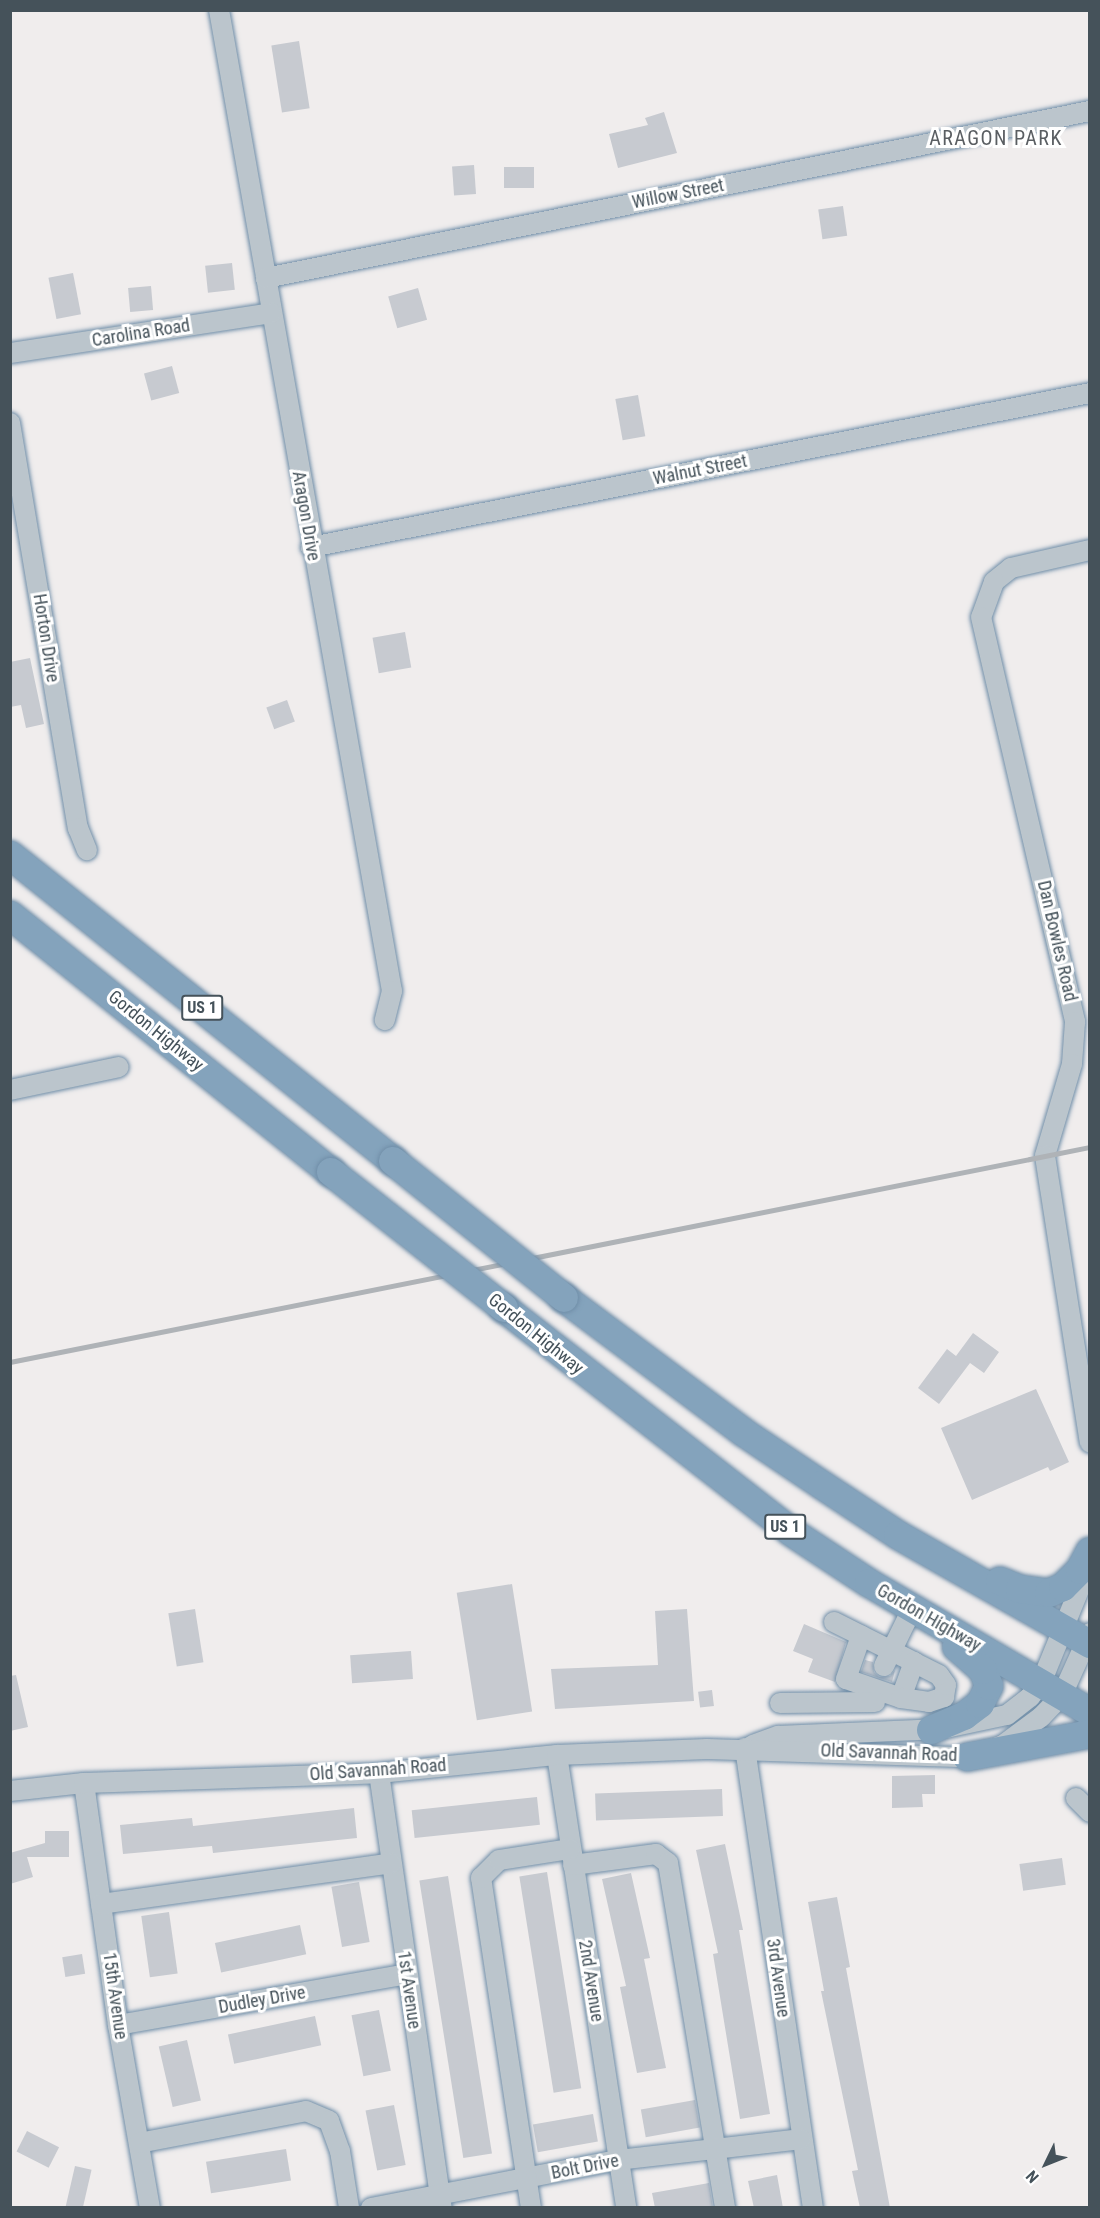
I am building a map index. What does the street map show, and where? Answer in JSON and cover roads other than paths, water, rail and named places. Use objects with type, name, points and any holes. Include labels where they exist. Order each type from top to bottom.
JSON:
[{"type":"highway","name":"US 1","points":[[10,855],[564,1298],[742,1431],[924,1551],[1081,1637]]},
{"type":"highway","name":"Gordon Highway","points":[[10,915],[331,1172],[744,1497],[912,1609],[1089,1712]]},
{"type":"highway","points":[[924,1551],[1020,1589],[1049,1593],[1063,1587],[1080,1570],[1089,1551]]},
{"type":"highway","points":[[912,1609],[983,1670],[989,1686],[980,1704],[964,1716],[931,1730]]},
{"type":"highway","points":[[967,1757],[1089,1734]]},
{"type":"street","name":"Aragon Drive","points":[[219,10],[311,547],[392,992],[384,1020]]},
{"type":"street","name":"Willow Street","points":[[266,278],[1089,111]]},
{"type":"street","name":"Carolina Road","points":[[10,353],[271,313]]},
{"type":"street","name":"Walnut Street","points":[[311,547],[1089,393]]},
{"type":"street","name":"Horton Drive","points":[[10,423],[78,828],[87,850]]},
{"type":"street","name":"Dan Bowles Road","points":[[1089,550],[1011,568],[994,582],[981,617],[1076,1022],[1072,1064],[1045,1156],[1089,1442]]},
{"type":"street","points":[[10,1090],[119,1067]]},
{"type":"street","points":[[1081,1637],[1089,1563]]},
{"type":"street","points":[[878,1733],[881,1678],[912,1609]]},
{"type":"street","points":[[834,1622],[861,1636],[881,1678],[901,1698],[929,1702],[944,1697],[946,1685],[939,1675],[914,1662]]},
{"type":"street","points":[[861,1636],[846,1679],[881,1678]]},
{"type":"street","name":"Old Savannah Road","points":[[10,1791],[84,1783],[379,1773],[557,1755],[745,1749],[967,1757],[1019,1735],[1051,1689],[1081,1637]]},
{"type":"street","name":"Old Savannah Road","points":[[745,1749],[778,1736],[931,1730],[987,1722],[1007,1715],[1030,1697],[1051,1689],[1081,1637]]},
{"type":"street","points":[[780,1703],[881,1678],[914,1662]]},
{"type":"street","points":[[901,1698],[914,1662]]},
{"type":"street","name":"3rd Avenue","points":[[745,1749],[813,2208]]},
{"type":"street","name":"2nd Avenue","points":[[557,1755],[626,2208]]},
{"type":"street","name":"1st Avenue","points":[[379,1773],[406,1974],[441,2201]]},
{"type":"street","name":"15th Avenue","points":[[84,1783],[118,2025],[150,2208]]},
{"type":"street","points":[[531,2208],[482,1878],[499,1860],[656,1854],[668,1863],[726,2208]]},
{"type":"street","points":[[101,1904],[391,1863]]},
{"type":"street","name":"Dudley Drive","points":[[118,2025],[406,1974]]},
{"type":"street","points":[[139,2143],[306,2110],[329,2121],[340,2151],[349,2208]]},
{"type":"street","name":"Bolt Drive","points":[[371,2208],[441,2201],[526,2178],[618,2160],[801,2139]]},
{"type":"railway","points":[[10,1362],[1090,1147]]},
{"type":"district","name":"ARAGON PARK","points":[[996,138]]}]
